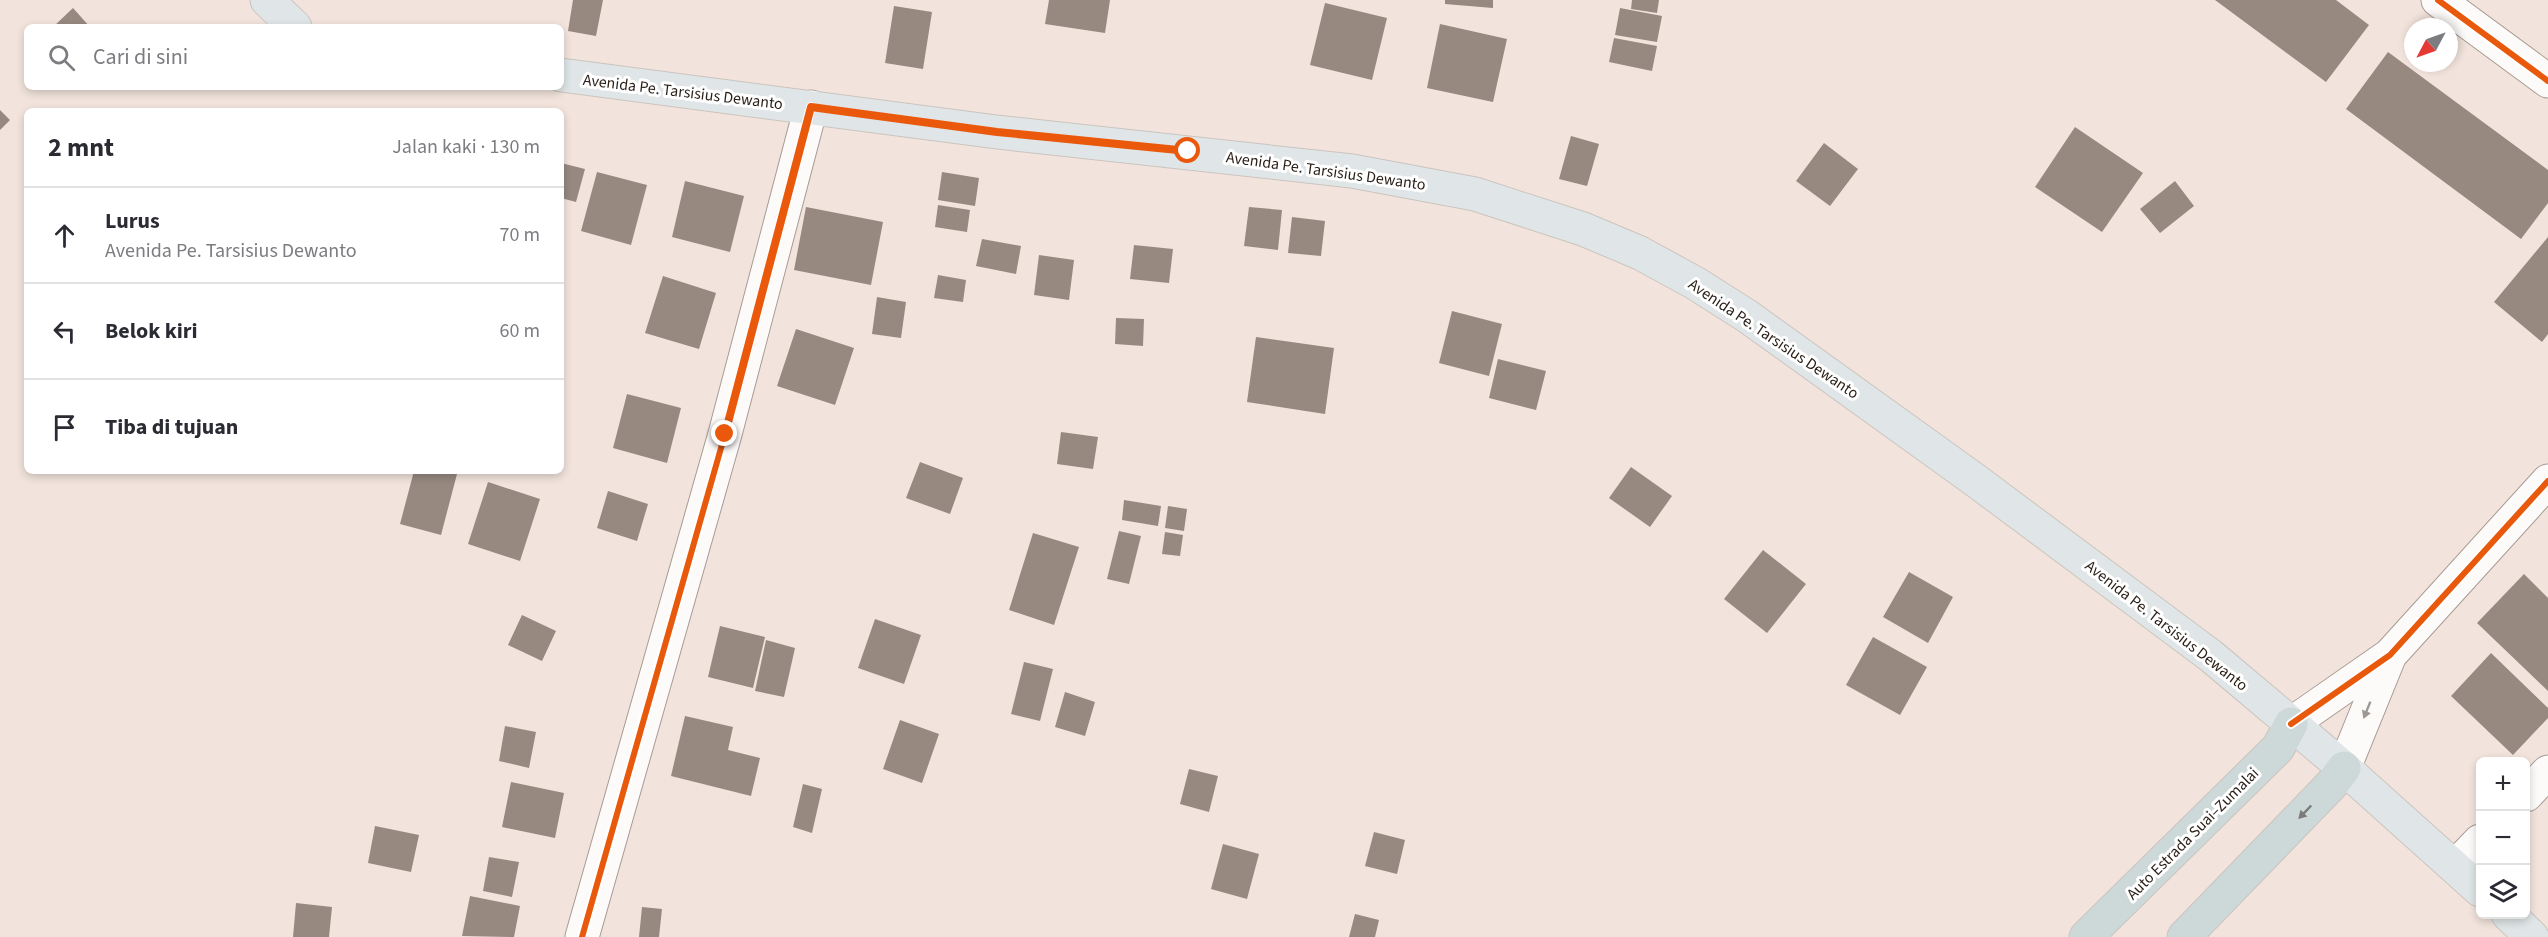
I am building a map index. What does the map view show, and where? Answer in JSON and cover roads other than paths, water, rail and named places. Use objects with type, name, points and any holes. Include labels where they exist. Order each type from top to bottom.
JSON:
[{"type":"highway","name":"Auto Estrada Suai–Zumalai","points":[[2086,937],[2278,748],[2290,724]]},
{"type":"highway","points":[[2184,937],[2332,784],[2344,768]]},
{"type":"main road","points":[[267,0],[292,24]]},
{"type":"main road","name":"Avenida Pe. Tarsisius Dewanto","points":[[564,75],[997,132],[1200,153],[1395,178],[1476,194],[1593,233],[1640,253],[1695,283],[1800,352],[2156,614],[2211,656],[2344,768],[2476,885]]},
{"type":"main road","points":[[2512,919],[2532,937]]},
{"type":"street","points":[[2438,0],[2548,81]]},
{"type":"street","points":[[582,937],[725,434],[811,107]]},
{"type":"street","points":[[2290,724],[2390,655],[2548,481]]},
{"type":"street","points":[[2344,768],[2390,655]]},
{"type":"street","points":[[2530,791],[2548,771]]},
{"type":"street","points":[[2456,867],[2476,846]]}]
